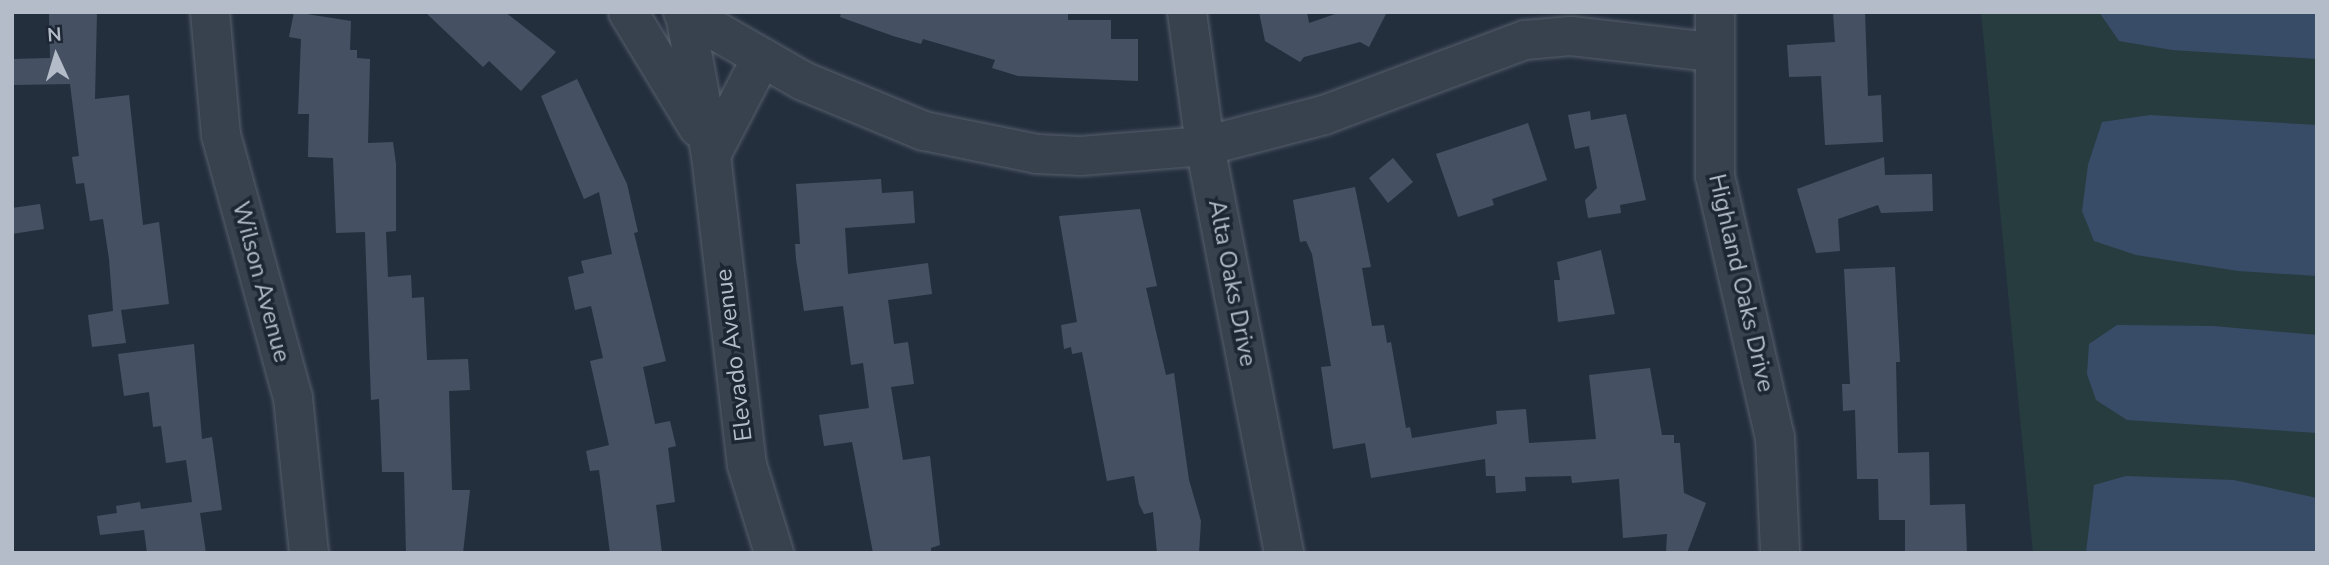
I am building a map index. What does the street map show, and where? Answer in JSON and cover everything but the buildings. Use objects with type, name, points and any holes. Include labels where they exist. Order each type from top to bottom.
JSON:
[{"type":"street","name":"Wilson Avenue","points":[[210,12],[221,135],[293,398],[309,553]]},
{"type":"street","name":"Elevado Avenue","points":[[628,12],[685,102],[711,155]]},
{"type":"street","name":"Alta Oaks Drive","points":[[1187,12],[1205,146],[1284,553]]},
{"type":"street","name":"Highland Oaks Drive","points":[[1715,12],[1712,52],[1717,198],[1775,436],[1780,553]]},
{"type":"street","name":"Elevado Avenue","points":[[684,13],[711,155],[747,465],[774,553]]},
{"type":"street","points":[[684,13],[862,109],[924,131],[973,142],[1081,156],[1205,146],[1324,115],[1525,40],[1571,36],[1712,52]]},
{"type":"street","points":[[711,155],[762,57]]},
{"type":"green space","points":[[1981,12],[2317,12],[2317,553],[2033,553]]},
{"type":"water","points":[[2099,12],[2317,12],[2317,59],[2172,50],[2119,41]]},
{"type":"water","points":[[2150,115],[2317,125],[2317,276],[2238,271],[2136,255],[2094,241],[2082,211],[2088,165],[2102,122]]},
{"type":"water","points":[[2117,325],[2213,326],[2317,335],[2317,433],[2127,420],[2096,400],[2087,374],[2089,344]]},
{"type":"water","points":[[2126,476],[2234,480],[2317,498],[2317,553],[2086,553],[2094,485]]}]
